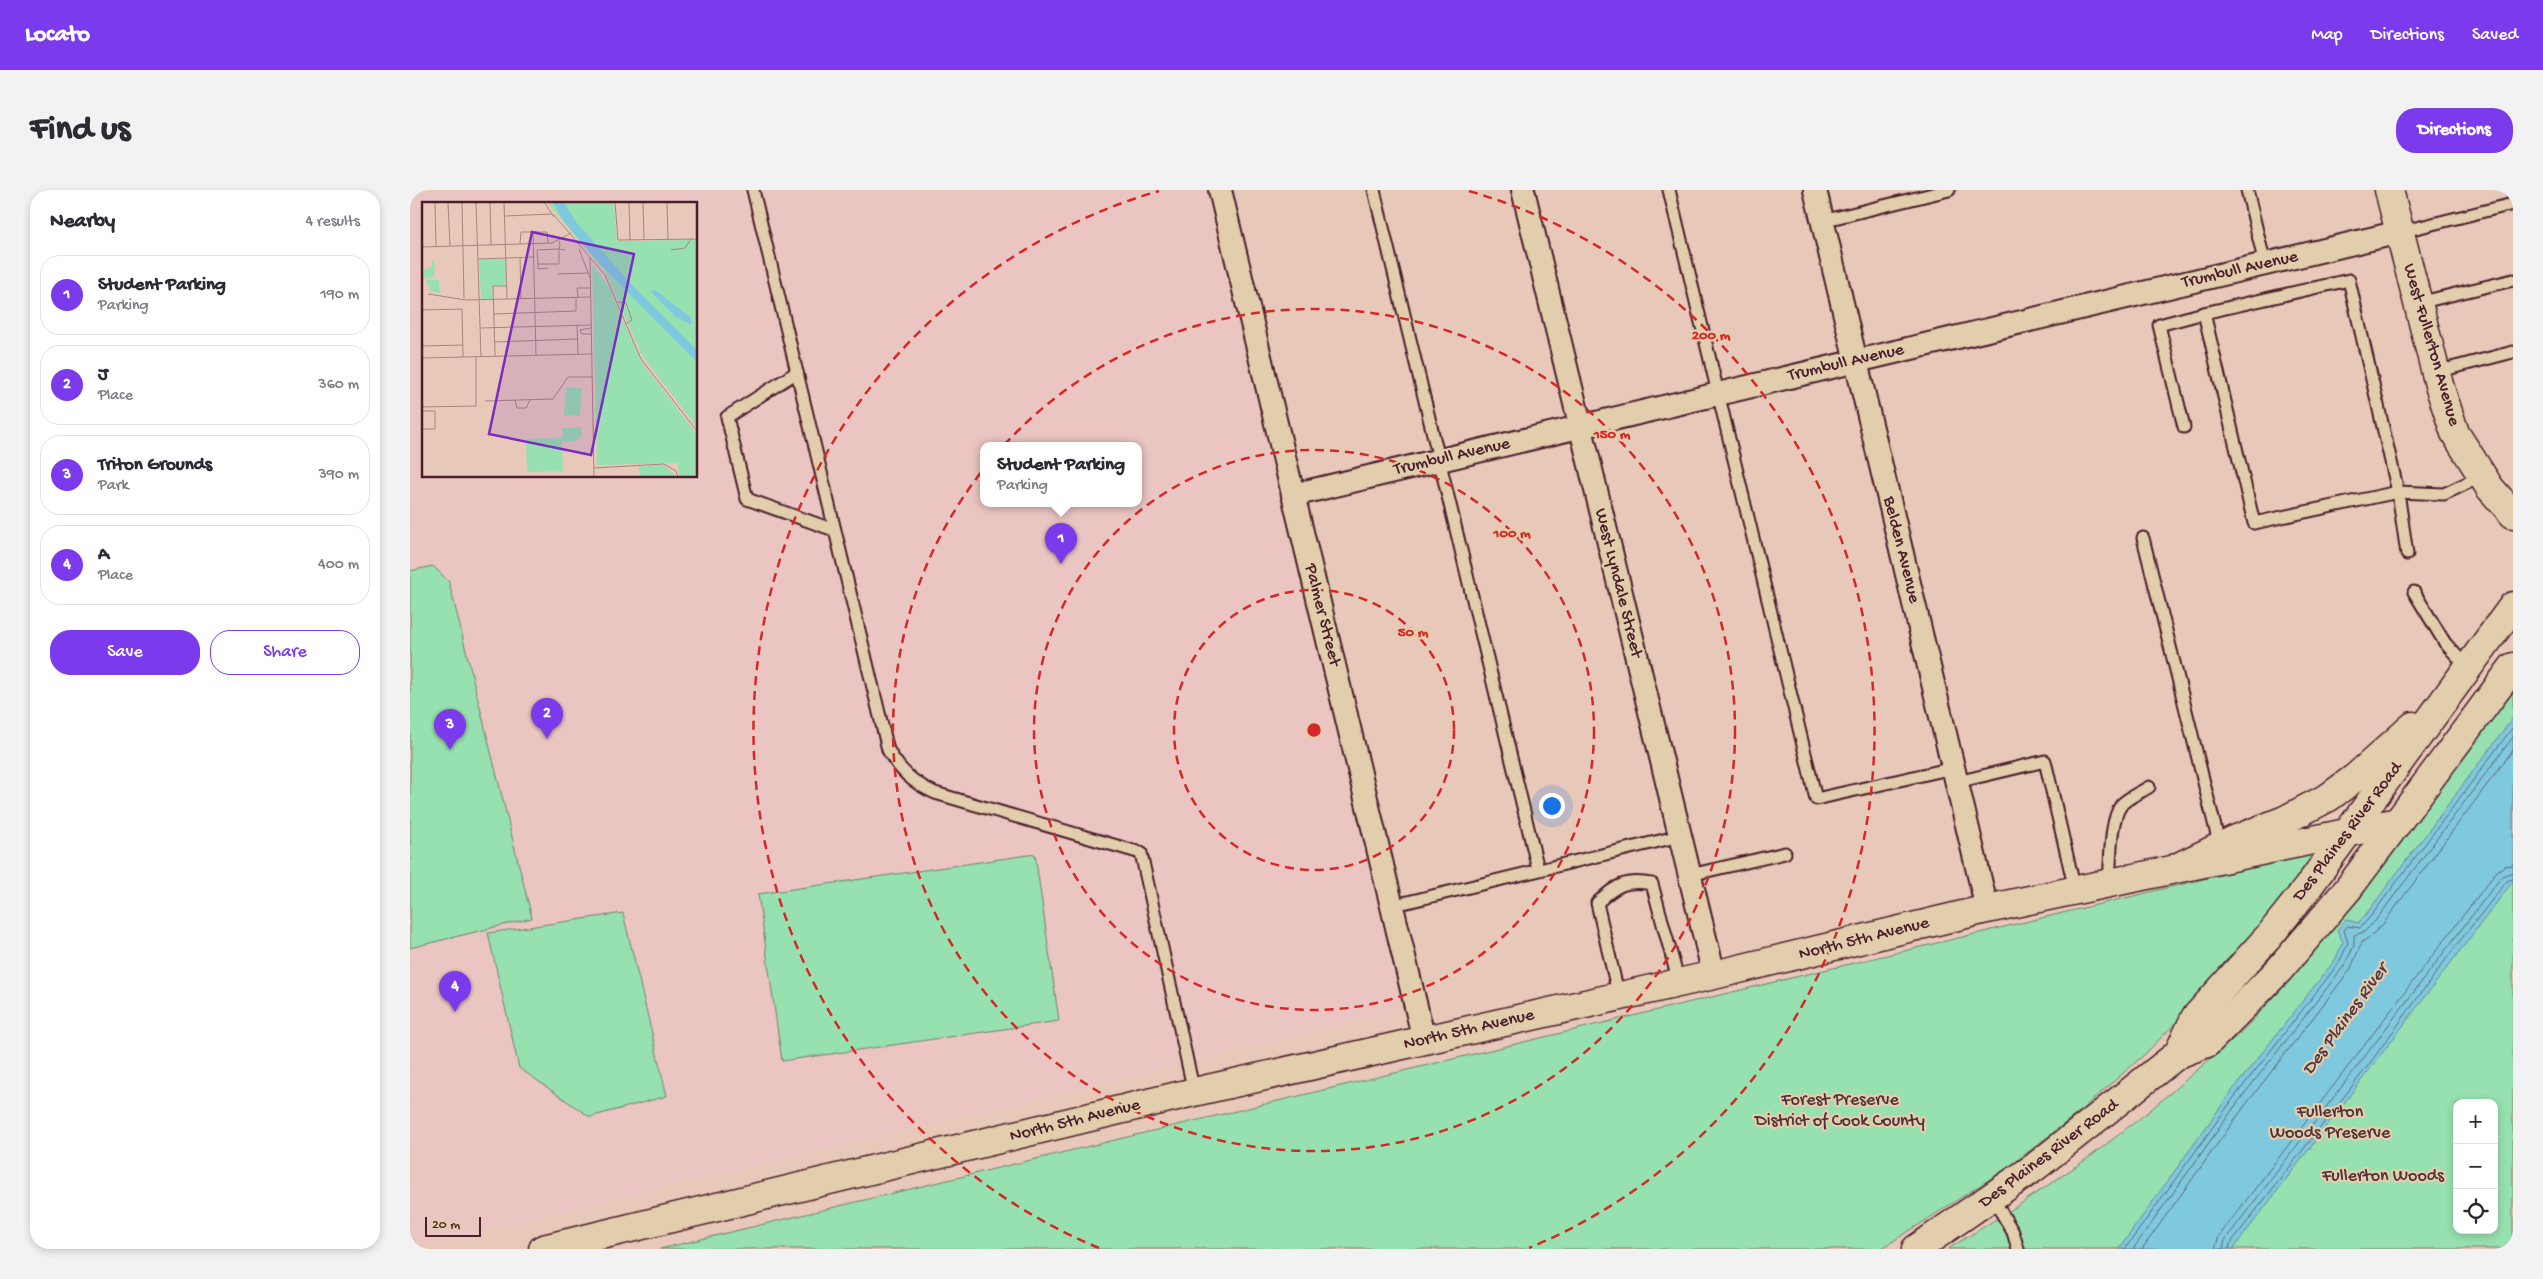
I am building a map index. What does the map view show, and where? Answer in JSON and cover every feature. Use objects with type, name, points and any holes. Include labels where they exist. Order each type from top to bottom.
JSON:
[{"type":"street","name":"Palmer Street","points":[[1220,190],[1424,1040]]},
{"type":"street","name":"West Lyndale Street","points":[[1523,190],[1714,975]]},
{"type":"street","name":"Belden Avenue","points":[[1814,190],[1987,909]]},
{"type":"street","name":"West Fullerton Avenue","points":[[2389,190],[2436,372],[2456,434],[2482,476],[2513,514]]},
{"type":"street","name":"Trumbull Avenue","points":[[1293,495],[2400,232]]},
{"type":"street","name":"Des Plaines River Road","points":[[2178,1054],[2195,1018],[2270,935],[2348,833],[2513,606]]},
{"type":"street","name":"Des Plaines River Road","points":[[1916,1249],[2035,1168],[2178,1054],[2207,1043],[2279,970],[2348,889],[2513,667]]},
{"type":"street","points":[[2221,854],[2329,797],[2356,777],[2447,695]]},
{"type":"street","points":[[2221,854],[2348,833],[2398,822]]},
{"type":"street","name":"North 5th Avenue","points":[[543,1249],[1194,1092],[1714,975],[1987,909],[2178,867],[2221,854]]},
{"type":"lane","points":[[753,190],[882,732],[888,750],[897,765],[907,776],[935,793],[1141,853],[1194,1092]]},
{"type":"lane","points":[[1374,190],[1538,869]]},
{"type":"lane","points":[[1669,190],[1816,799],[2046,761],[2075,890]]},
{"type":"lane","points":[[1822,221],[1949,190]]},
{"type":"lane","points":[[2247,190],[2265,264]]},
{"type":"lane","points":[[2512,190],[2513,194]]},
{"type":"lane","points":[[2400,232],[2513,204]]},
{"type":"lane","points":[[2184,427],[2159,325],[2349,280],[2398,492],[2406,554]]},
{"type":"lane","points":[[2418,303],[2513,280]]},
{"type":"lane","points":[[2204,313],[2254,523],[2398,492],[2444,494],[2482,476]]},
{"type":"lane","points":[[2436,372],[2513,352]]},
{"type":"lane","points":[[797,372],[727,417],[747,499],[834,530]]},
{"type":"lane","points":[[2143,538],[2221,854]]},
{"type":"lane","points":[[2414,592],[2445,643],[2467,667]]},
{"type":"lane","points":[[2109,882],[2114,822],[2119,810],[2123,803],[2149,787]]},
{"type":"lane","points":[[1392,906],[1680,836]]},
{"type":"lane","points":[[1690,875],[1785,853]]},
{"type":"lane","points":[[1619,996],[1597,903],[1612,888],[1635,881],[1652,884],[1679,983]]},
{"type":"lane","points":[[1992,1197],[2013,1232],[2018,1249]]},
{"type":"shaded area","points":[[410,190],[1205,190],[1397,988],[1397,1001],[1393,1008],[1377,1017],[410,1248]]},
{"type":"green space","points":[[433,566],[449,582],[532,918],[410,948],[410,571]]},
{"type":"green space","name":"Fullerton Woods Preserve","points":[[2513,692],[2513,1249],[1948,1249],[2019,1205],[2091,1156],[2148,1112],[2239,1034],[2269,1003],[2339,921]]},
{"type":"green space","name":"Forest Preserve District of Cook County","points":[[2317,852],[2319,855],[2213,985],[2144,1055],[2074,1116],[2010,1166],[1881,1249],[660,1249]]},
{"type":"green space","points":[[1035,854],[1059,1021],[782,1061],[758,894]]},
{"type":"green space","points":[[623,913],[667,1096],[590,1117],[519,1068],[488,933]]},
{"type":"water","name":"Des Plaines River","points":[[2513,718],[2513,881],[2233,1249],[2119,1249],[2229,1095],[2335,960],[2343,942],[2337,930],[2346,920],[2358,923],[2367,913]]},
{"type":"place","name":"Student Parking","points":[[1061,564]]},
{"type":"place","name":"J","points":[[547,739]]},
{"type":"place","name":"Triton Grounds","points":[[450,750]]},
{"type":"place","name":"A","points":[[455,1012]]},
{"type":"park label","name":"Fullerton Woods","points":[[2383,1176]]}]
